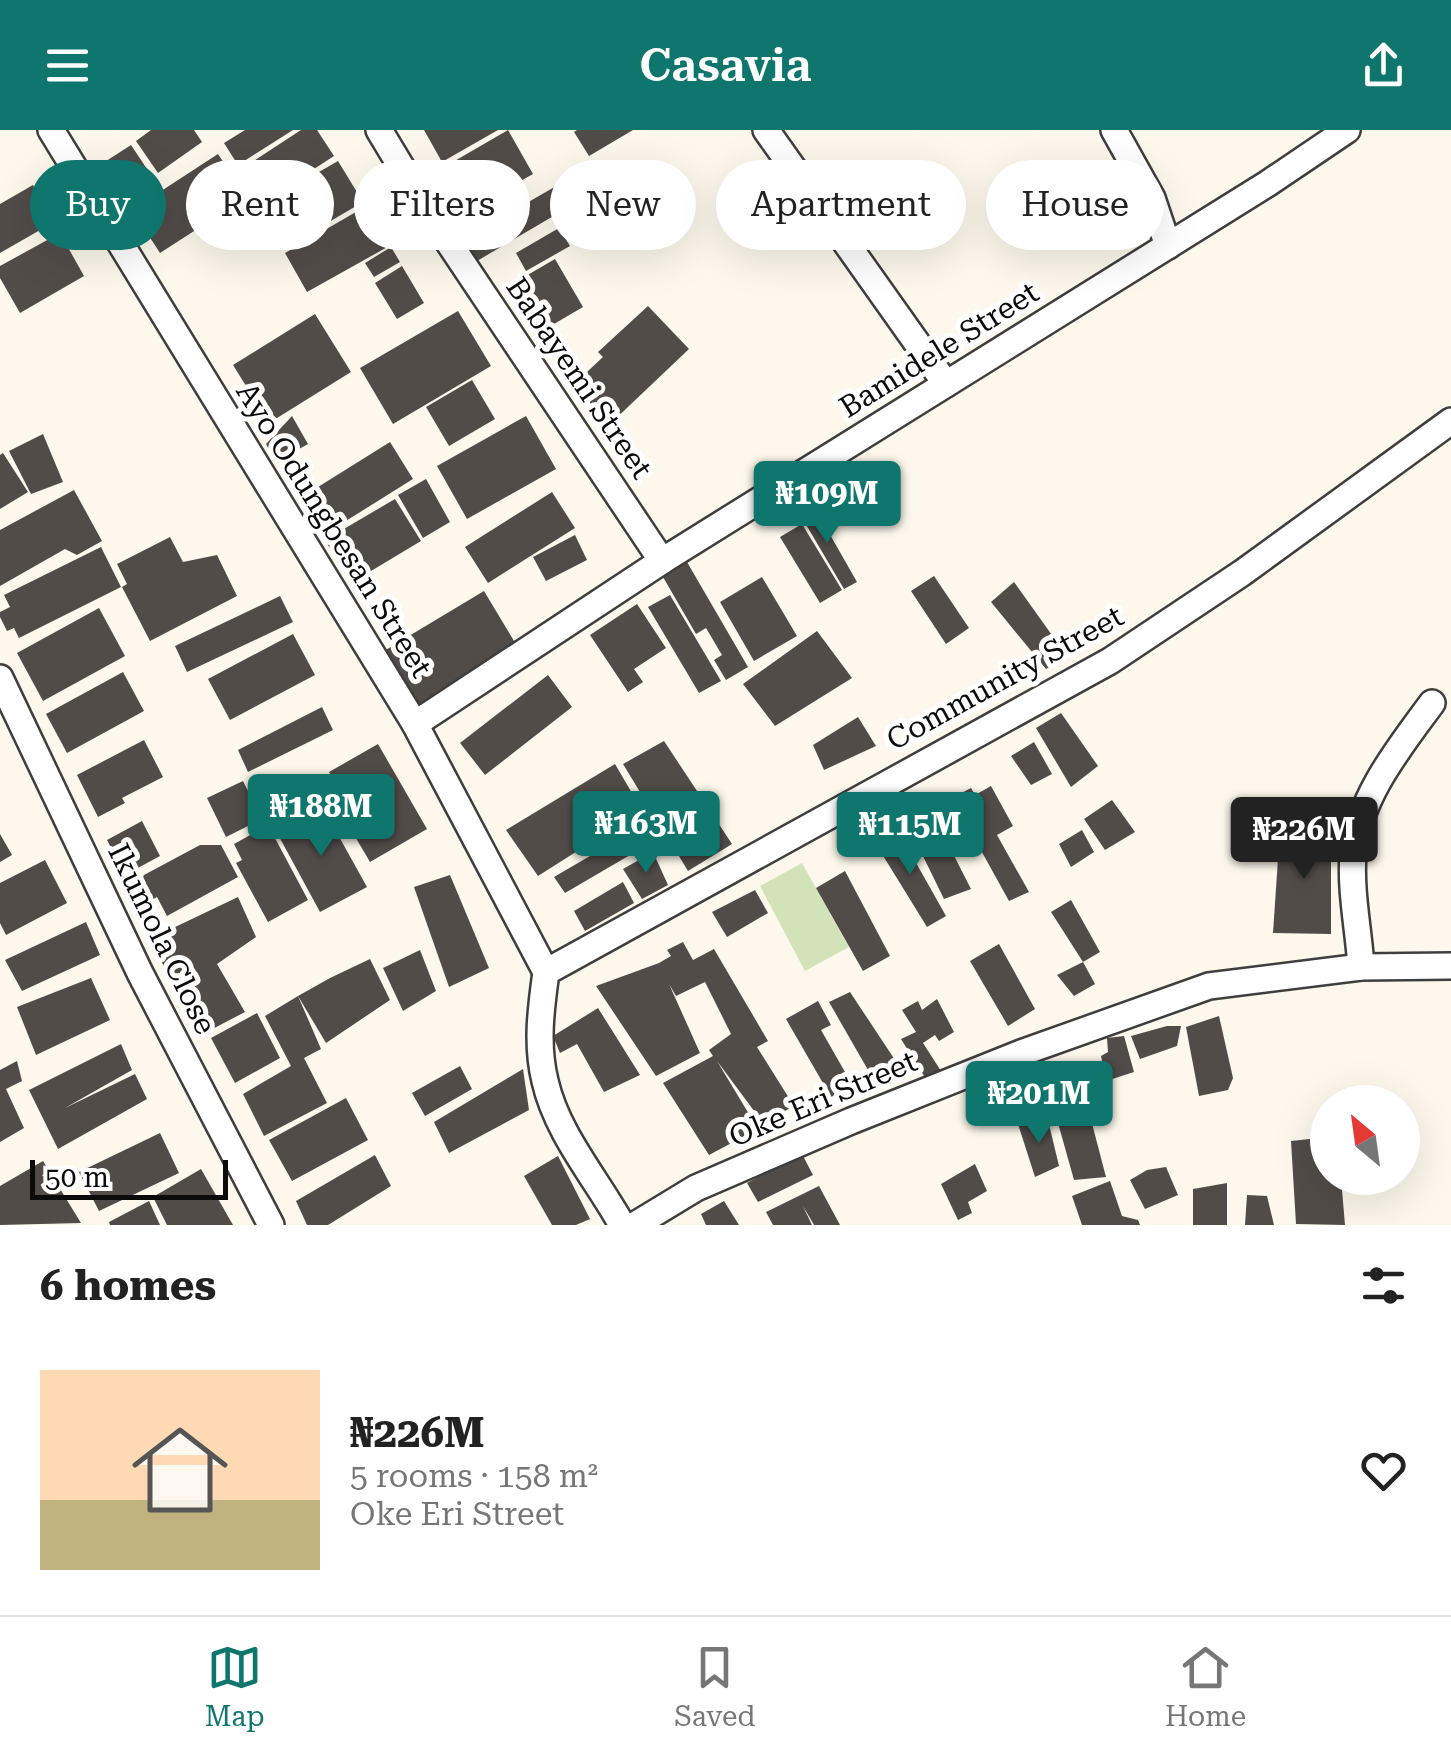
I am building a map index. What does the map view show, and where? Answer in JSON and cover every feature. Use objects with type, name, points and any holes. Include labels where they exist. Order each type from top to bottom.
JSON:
[{"type":"street","name":"Ayo Odungbesan Street","points":[[51,130],[415,724],[546,972]]},
{"type":"street","name":"Babayemi Street","points":[[379,130],[429,213],[662,560]]},
{"type":"street","points":[[766,130],[946,384]]},
{"type":"street","points":[[1114,130],[1152,198],[1168,246]]},
{"type":"street","name":"Bamidele Street","points":[[415,724],[662,560],[1168,246],[1347,130]]},
{"type":"street","name":"Community Street","points":[[546,972],[1110,661],[1242,572],[1451,421]]},
{"type":"street","name":"Ikumola Close","points":[[0,678],[140,973],[271,1225]]},
{"type":"street","points":[[1362,967],[1353,856],[1367,804],[1432,704]]},
{"type":"street","name":"Oke Eri Street","points":[[635,1225],[696,1188],[850,1121],[1209,986],[1362,967],[1451,966]]},
{"type":"street","points":[[546,972],[539,1038],[545,1083],[569,1140],[622,1225]]},
{"type":"green space","points":[[802,863],[849,947],[805,971],[760,886]]},
{"type":"building","points":[[151,130],[194,130],[202,142],[166,167],[166,160],[149,160],[136,141]]},
{"type":"building","points":[[245,130],[293,130],[246,160],[235,160],[224,143]]},
{"type":"building","points":[[301,130],[317,130],[334,156],[328,160],[255,160]]},
{"type":"building","points":[[424,130],[498,130],[446,160],[441,160]]},
{"type":"building","points":[[508,130],[525,160],[456,160]]},
{"type":"building","points":[[633,130],[589,156],[574,132]]},
{"type":"building","points":[[131,145],[141,160],[108,160]]},
{"type":"building","points":[[338,161],[354,187],[354,207],[334,219],[334,163]]},
{"type":"building","points":[[186,175],[186,236],[166,249],[166,188]]},
{"type":"building","points":[[30,187],[30,236],[0,253],[0,204]]},
{"type":"building","points":[[550,190],[550,218],[530,230],[530,201]]},
{"type":"building","points":[[354,213],[354,250],[382,250],[307,292],[285,253],[334,250],[334,225]]},
{"type":"building","points":[[550,233],[550,250],[563,250],[526,271],[516,253],[530,250],[530,245]]},
{"type":"building","points":[[30,250],[69,250],[84,276],[20,313],[0,278],[0,266]]},
{"type":"building","points":[[386,250],[393,250],[400,262],[374,277],[365,263]]},
{"type":"building","points":[[470,250],[496,250],[477,261]]},
{"type":"building","points":[[555,259],[583,307],[542,331],[533,315],[538,313],[519,280]]},
{"type":"building","points":[[402,266],[424,303],[397,319],[375,283]]},
{"type":"building","points":[[648,306],[689,349],[610,424],[573,385],[603,357],[598,352]]},
{"type":"building","points":[[458,311],[491,366],[393,424],[360,368]]},
{"type":"building","points":[[315,314],[351,372],[269,423],[233,365]]},
{"type":"building","points":[[472,380],[495,419],[449,446],[426,407]]},
{"type":"building","points":[[292,416],[308,444],[276,462],[266,444]]},
{"type":"building","points":[[526,416],[556,469],[467,519],[437,466]]},
{"type":"building","points":[[43,434],[63,482],[31,494],[9,451]]},
{"type":"building","points":[[390,442],[413,479],[333,529],[310,492]]},
{"type":"building","points":[[3,453],[28,492],[0,509],[0,455]]},
{"type":"building","points":[[426,479],[450,522],[423,538],[398,495]]},
{"type":"building","points":[[74,490],[102,541],[77,555],[65,549],[0,586],[0,530]]},
{"type":"building","points":[[552,492],[575,528],[488,583],[465,547]]},
{"type":"building","points":[[395,499],[421,541],[351,583],[325,540]]},
{"type":"building","points":[[812,503],[857,582],[844,589],[798,511]]},
{"type":"building","points":[[802,524],[842,590],[820,603],[780,537]]},
{"type":"building","points":[[575,535],[587,560],[546,581],[533,557]]},
{"type":"building","points":[[170,537],[183,562],[217,555],[237,596],[150,641],[122,587],[127,584],[117,564]]},
{"type":"building","points":[[101,547],[121,587],[19,638],[14,628],[7,631],[0,617],[0,612],[10,607],[4,595]]},
{"type":"building","points":[[687,562],[748,667],[726,680],[714,660],[722,655],[706,628],[696,634],[663,577]]},
{"type":"building","points":[[934,576],[969,628],[946,644],[911,591]]},
{"type":"building","points":[[762,577],[797,636],[754,661],[720,602]]},
{"type":"building","points":[[1014,582],[1054,638],[1048,642],[1060,660],[1046,669],[991,602]]},
{"type":"building","points":[[484,591],[517,646],[412,710],[379,654]]},
{"type":"building","points":[[670,595],[721,681],[699,693],[648,607]]},
{"type":"building","points":[[280,596],[293,622],[187,672],[175,646]]},
{"type":"building","points":[[637,604],[666,648],[634,669],[643,682],[628,692],[590,635]]},
{"type":"building","points":[[99,608],[125,656],[43,701],[17,653]]},
{"type":"building","points":[[817,631],[852,678],[775,726],[743,684]]},
{"type":"building","points":[[293,634],[315,675],[230,720],[208,679]]},
{"type":"building","points":[[123,672],[144,711],[67,753],[46,714]]},
{"type":"building","points":[[548,675],[572,707],[485,775],[460,743]]},
{"type":"building","points":[[322,707],[333,730],[248,772],[238,750]]},
{"type":"building","points":[[1061,713],[1098,766],[1071,787],[1036,728]]},
{"type":"building","points":[[858,717],[876,746],[824,770],[813,745]]},
{"type":"building","points":[[144,740],[163,777],[122,798],[125,803],[98,817],[77,775]]},
{"type":"building","points":[[664,741],[732,844],[688,871],[623,764]]},
{"type":"building","points":[[1034,742],[1052,774],[1031,785],[1011,756]]},
{"type":"building","points":[[378,744],[427,829],[370,862],[330,794],[339,789],[329,772]]},
{"type":"building","points":[[615,764],[642,810],[538,876],[506,830]]},
{"type":"building","points":[[243,781],[262,819],[226,837],[207,798]]},
{"type":"building","points":[[991,786],[1013,826],[997,835],[1029,892],[1009,901],[952,798],[971,788],[975,795]]},
{"type":"building","points":[[1112,800],[1135,832],[1105,850],[1084,819]]},
{"type":"building","points":[[322,806],[367,887],[320,912],[276,831]]},
{"type":"building","points":[[142,821],[160,856],[125,875],[107,840]]},
{"type":"building","points":[[268,825],[308,900],[268,922],[236,863],[242,860],[234,844]]},
{"type":"building","points":[[1331,826],[1331,934],[1273,933],[1280,829]]},
{"type":"building","points":[[897,829],[946,916],[927,927],[874,841]]},
{"type":"building","points":[[1082,830],[1094,852],[1071,867],[1059,844]]},
{"type":"building","points":[[631,832],[642,848],[565,893],[554,877]]},
{"type":"building","points":[[942,832],[971,889],[944,899],[918,846]]},
{"type":"building","points":[[0,834],[12,855],[0,862]]},
{"type":"building","points":[[200,845],[221,845],[238,877],[167,916],[157,897],[142,905],[136,893],[144,875]]},
{"type":"building","points":[[653,852],[668,885],[642,899],[623,869]]},
{"type":"building","points":[[45,860],[67,903],[6,935],[0,923],[0,883]]},
{"type":"building","points":[[845,871],[890,956],[863,971],[816,888]]},
{"type":"building","points":[[450,875],[489,968],[449,987],[414,887]]},
{"type":"building","points":[[623,882],[634,903],[585,931],[574,911]]},
{"type":"building","points":[[755,890],[768,913],[727,937],[712,912]]},
{"type":"building","points":[[238,897],[256,937],[217,964],[245,1012],[199,1036],[150,939]]},
{"type":"building","points":[[1071,900],[1100,952],[1083,962],[1051,912]]},
{"type":"building","points":[[86,922],[100,955],[22,991],[5,960]]},
{"type":"building","points":[[683,942],[693,960],[714,949],[768,1041],[757,1047],[794,1106],[763,1123],[717,1061],[758,1129],[709,1155],[663,1083],[713,1056],[709,1050],[731,1034],[705,982],[676,996],[669,984],[700,1053],[656,1076],[596,986],[659,963],[671,956],[667,950]]},
{"type":"building","points":[[999,944],[1035,1009],[1008,1026],[970,961]]},
{"type":"building","points":[[420,950],[436,991],[403,1011],[383,968]]},
{"type":"building","points":[[370,959],[390,1000],[326,1043],[298,996]]},
{"type":"building","points":[[1083,962],[1095,984],[1074,996],[1057,975]]},
{"type":"building","points":[[91,978],[110,1020],[36,1055],[17,1007]]},
{"type":"building","points":[[850,992],[897,1063],[872,1077],[829,1002]]},
{"type":"building","points":[[298,996],[321,1049],[304,1058],[327,1103],[264,1136],[243,1094],[291,1066],[265,1016]]},
{"type":"building","points":[[937,999],[954,1032],[939,1041],[935,1035],[923,1043],[941,1071],[926,1079],[901,1039],[916,1032],[902,1010],[918,1001],[922,1010]]},
{"type":"building","points":[[818,1001],[831,1025],[821,1030],[853,1086],[831,1097],[786,1019]]},
{"type":"building","points":[[598,1008],[640,1075],[604,1092],[577,1044],[560,1053],[553,1036]]},
{"type":"building","points":[[257,1013],[280,1058],[235,1083],[211,1038]]},
{"type":"building","points":[[1219,1016],[1233,1078],[1228,1090],[1199,1096],[1186,1027]]},
{"type":"building","points":[[1181,1026],[1177,1046],[1140,1059],[1131,1036]]},
{"type":"building","points":[[1124,1036],[1134,1072],[1106,1081],[1101,1056],[1108,1052],[1107,1038]]},
{"type":"building","points":[[121,1044],[132,1070],[65,1108],[135,1074],[147,1099],[58,1149],[29,1090]]},
{"type":"building","points":[[17,1061],[22,1081],[6,1089],[24,1128],[0,1142],[0,1070]]},
{"type":"building","points":[[460,1066],[472,1089],[425,1116],[412,1093]]},
{"type":"building","points":[[523,1069],[529,1110],[449,1153],[434,1122]]},
{"type":"building","points":[[1035,1093],[1044,1118],[1008,1122],[1000,1103]]},
{"type":"building","points":[[346,1098],[368,1140],[292,1181],[269,1140]]},
{"type":"building","points":[[1089,1112],[1106,1177],[1074,1180],[1058,1123]]},
{"type":"building","points":[[1048,1120],[1059,1166],[1035,1177],[1018,1124]]},
{"type":"building","points":[[160,1133],[179,1173],[99,1211],[79,1172]]},
{"type":"building","points":[[1310,1139],[1310,1195],[1342,1195],[1345,1225],[1296,1224],[1291,1141]]},
{"type":"building","points":[[802,1154],[813,1175],[758,1202],[747,1183]]},
{"type":"building","points":[[375,1155],[391,1186],[328,1225],[307,1225],[296,1201]]},
{"type":"building","points":[[558,1156],[590,1219],[576,1225],[552,1225],[524,1176]]},
{"type":"building","points":[[43,1161],[81,1223],[0,1225],[0,1186]]},
{"type":"building","points":[[975,1164],[987,1191],[968,1202],[972,1213],[958,1220],[941,1184]]},
{"type":"building","points":[[1166,1167],[1178,1195],[1145,1209],[1130,1180],[1147,1170]]},
{"type":"building","points":[[201,1169],[233,1225],[167,1225],[153,1197]]},
{"type":"building","points":[[1110,1181],[1122,1216],[1138,1220],[1140,1225],[1082,1225],[1072,1196]]},
{"type":"building","points":[[1227,1183],[1227,1225],[1193,1225],[1193,1189]]},
{"type":"building","points":[[819,1186],[840,1225],[814,1225],[803,1206],[812,1225],[773,1225],[766,1212]]},
{"type":"building","points":[[1247,1195],[1267,1196],[1274,1225],[1245,1225]]},
{"type":"building","points":[[149,1201],[160,1225],[110,1225],[109,1222]]},
{"type":"building","points":[[724,1201],[739,1225],[706,1225],[701,1214]]}]
